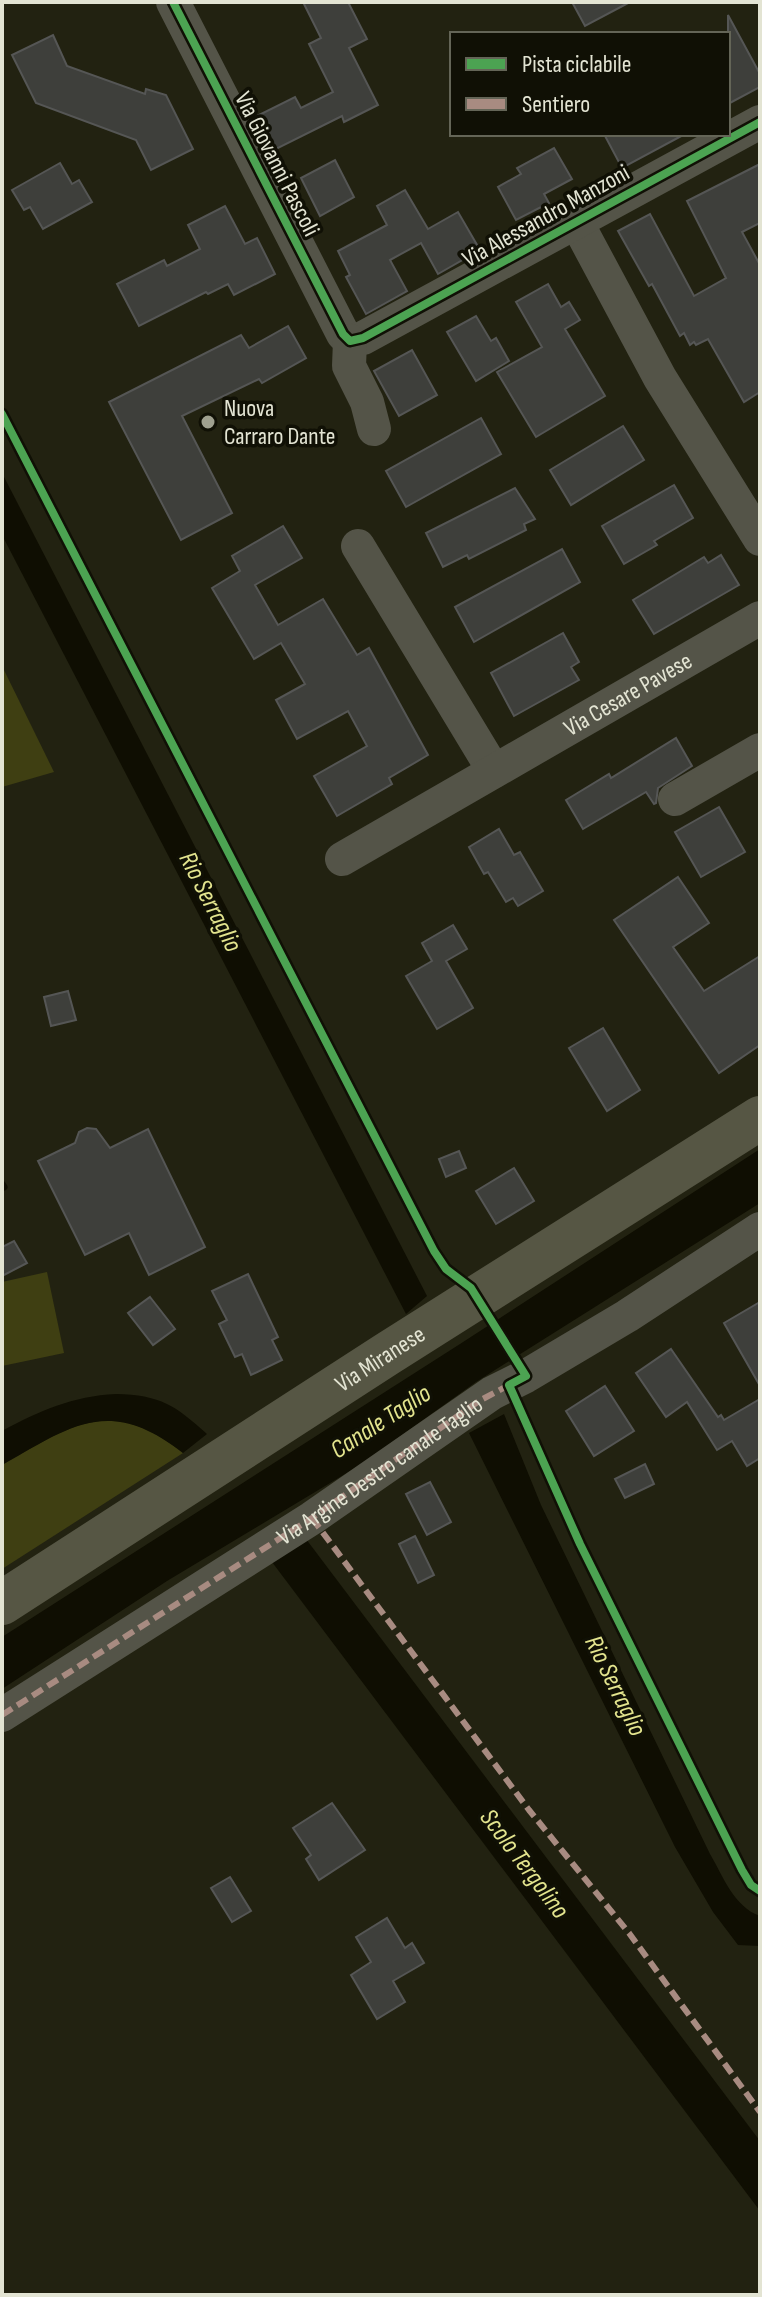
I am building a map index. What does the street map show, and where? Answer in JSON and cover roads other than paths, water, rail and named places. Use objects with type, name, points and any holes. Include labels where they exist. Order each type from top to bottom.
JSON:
[{"type":"main road","name":"Via Miranese","points":[[2,1603],[760,1118]]},
{"type":"street","name":"Via Giovanni Pascoli","points":[[173,2],[343,334],[350,341]]},
{"type":"street","name":"Via Alessandro Manzoni","points":[[350,341],[363,338],[760,122]]},
{"type":"street","points":[[577,223],[660,378],[760,539]]},
{"type":"street","points":[[350,341],[349,366],[367,402],[374,429]]},
{"type":"street","points":[[358,546],[494,771]]},
{"type":"street","name":"Via Cesare Pavese","points":[[342,859],[760,618]]},
{"type":"street","points":[[675,799],[760,750]]},
{"type":"street","name":"Via Argine Destro canale Taglio","points":[[2,1715],[323,1511],[492,1393],[627,1316],[760,1229]]},
{"type":"water","name":"Rio Serraglio","points":[[2,473],[427,1296],[406,1314],[2,535]]},
{"type":"water","name":"Canale Taglio","points":[[760,1149],[760,1203],[476,1382],[360,1465],[167,1581],[2,1689],[2,1637]]},
{"type":"water","points":[[116,1394],[156,1399],[176,1409],[207,1434],[183,1453],[133,1425],[112,1421],[91,1423],[50,1438],[2,1465],[2,1431],[57,1406]]},
{"type":"water","name":"Rio Serraglio","points":[[504,1414],[541,1505],[710,1854],[736,1898],[760,1916],[760,1946],[738,1945],[713,1912],[675,1847],[469,1433]]},
{"type":"water","name":"Scolo Tergolino","points":[[306,1539],[760,2141],[760,2211],[272,1562]]},
{"type":"place","name":"Nuova Carraro Dante","points":[[208,422]]}]
